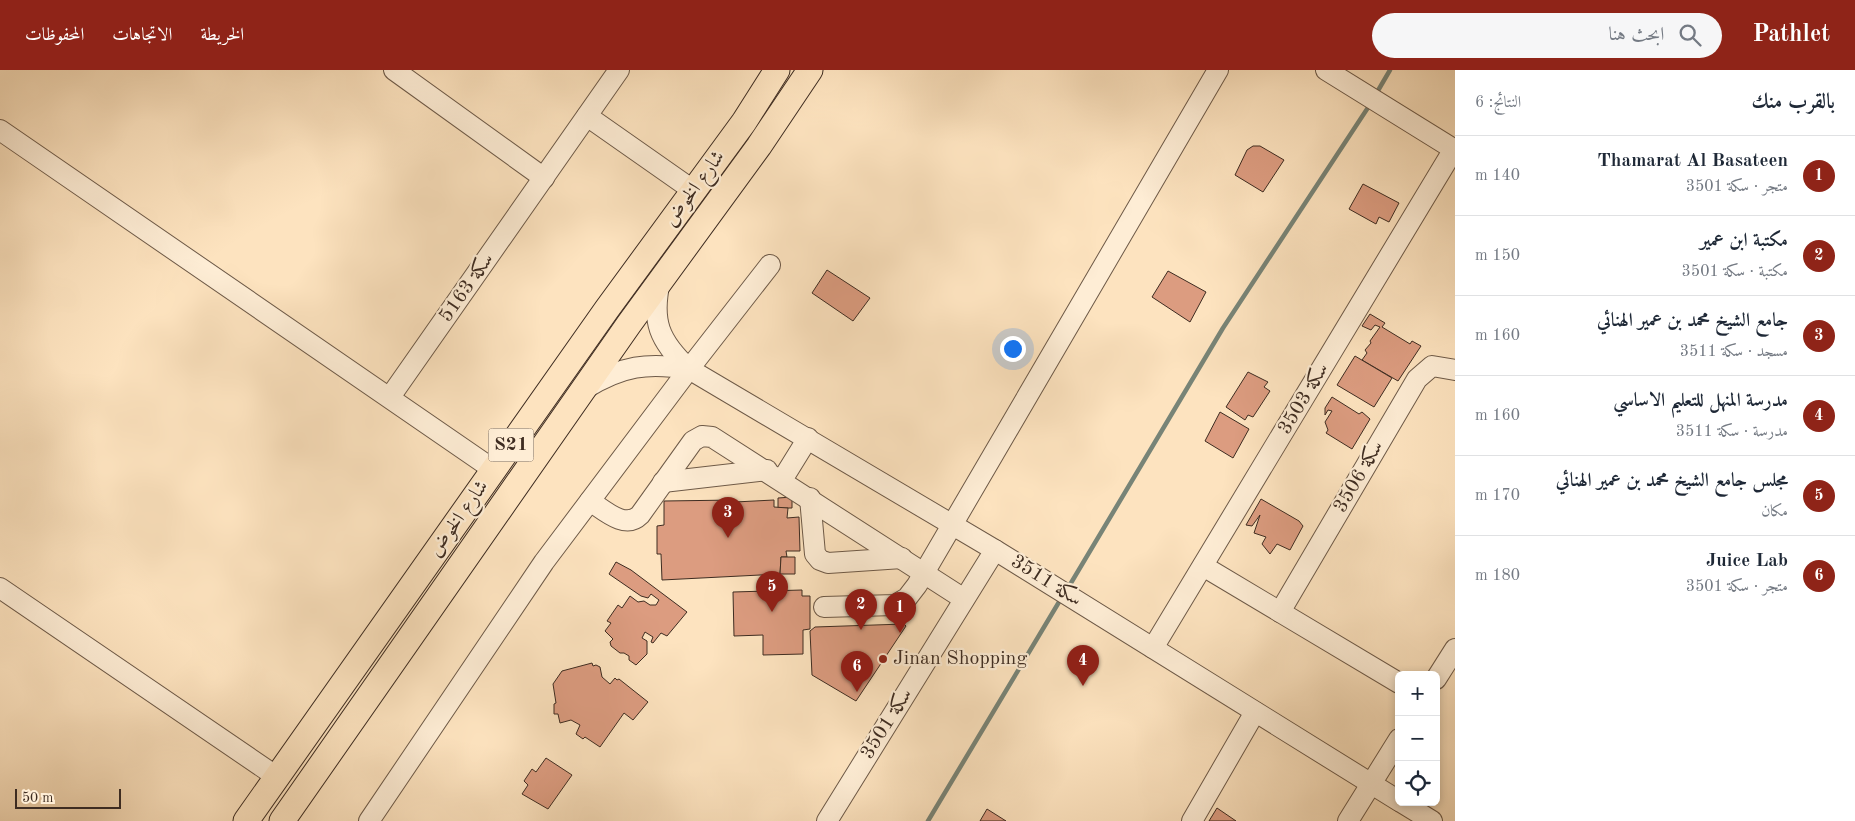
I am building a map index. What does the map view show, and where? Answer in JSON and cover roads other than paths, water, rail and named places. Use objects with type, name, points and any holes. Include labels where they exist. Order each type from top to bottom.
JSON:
[{"type":"main road","name":"شارع الخوض","points":[[246,821],[494,470],[744,122],[777,70]]},
{"type":"main road","name":"شارع الخوض","points":[[282,821],[661,279],[759,146],[810,70]]},
{"type":"street","points":[[394,70],[544,178]]},
{"type":"street","name":"سكة 5163","points":[[390,397],[619,70]]},
{"type":"street","points":[[1326,70],[1455,150]]},
{"type":"street","points":[[824,607],[895,605],[907,598],[1216,72]]},
{"type":"street","points":[[587,116],[694,191]]},
{"type":"street","points":[[0,130],[494,470]]},
{"type":"street","name":"سكة 3503","points":[[1153,648],[1455,150]]},
{"type":"street","points":[[369,821],[544,562],[770,265]]},
{"type":"street","points":[[661,279],[655,304],[658,329],[670,351],[689,369]]},
{"type":"street","points":[[585,388],[608,374],[634,366],[662,364],[689,369]]},
{"type":"street","name":"سكة 3506","points":[[1280,612],[1417,379],[1432,366],[1455,370]]},
{"type":"street","name":"سكة 3511","points":[[689,369],[995,550],[1395,799]]},
{"type":"street","points":[[590,501],[620,519],[633,520],[640,515],[693,441],[702,436],[712,437],[810,498],[964,599]]},
{"type":"street","points":[[663,482],[774,475],[808,438]]},
{"type":"street","points":[[810,498],[813,546],[815,554],[820,560],[828,563],[902,558]]},
{"type":"street","name":"سكة 3501","points":[[827,821],[995,550]]},
{"type":"street","points":[[1203,566],[1395,681]]},
{"type":"street","points":[[0,588],[277,777]]},
{"type":"street","points":[[1440,673],[1455,649]]},
{"type":"street","points":[[1192,821],[1255,712]]},
{"type":"street","points":[[1348,821],[1395,745]]},
{"type":"street","name":"سكة 3511","points":[[1407,806],[1432,821]]},
{"type":"waterway","points":[[1376,94],[1390,70]]},
{"type":"waterway","points":[[1068,588],[1223,328],[1371,103]]},
{"type":"waterway","points":[[928,821],[1062,597]]},
{"type":"place","name":"جامع الشيخ محمد بن عمير الهنائي","points":[[728,538]]},
{"type":"place","name":"مجلس جامع الشيخ محمد بن عمير الهنائي","points":[[772,612]]},
{"type":"place","name":"مكتبة ابن عمير","points":[[861,630]]},
{"type":"place","name":"Thamarat Al Basateen","points":[[900,633]]},
{"type":"place","name":"Jinan Shopping","points":[[883,659]]},
{"type":"place","name":"مدرسة المنهل للتعليم الاساسي","points":[[1083,686]]},
{"type":"place","name":"Juice Lab","points":[[857,692]]}]
